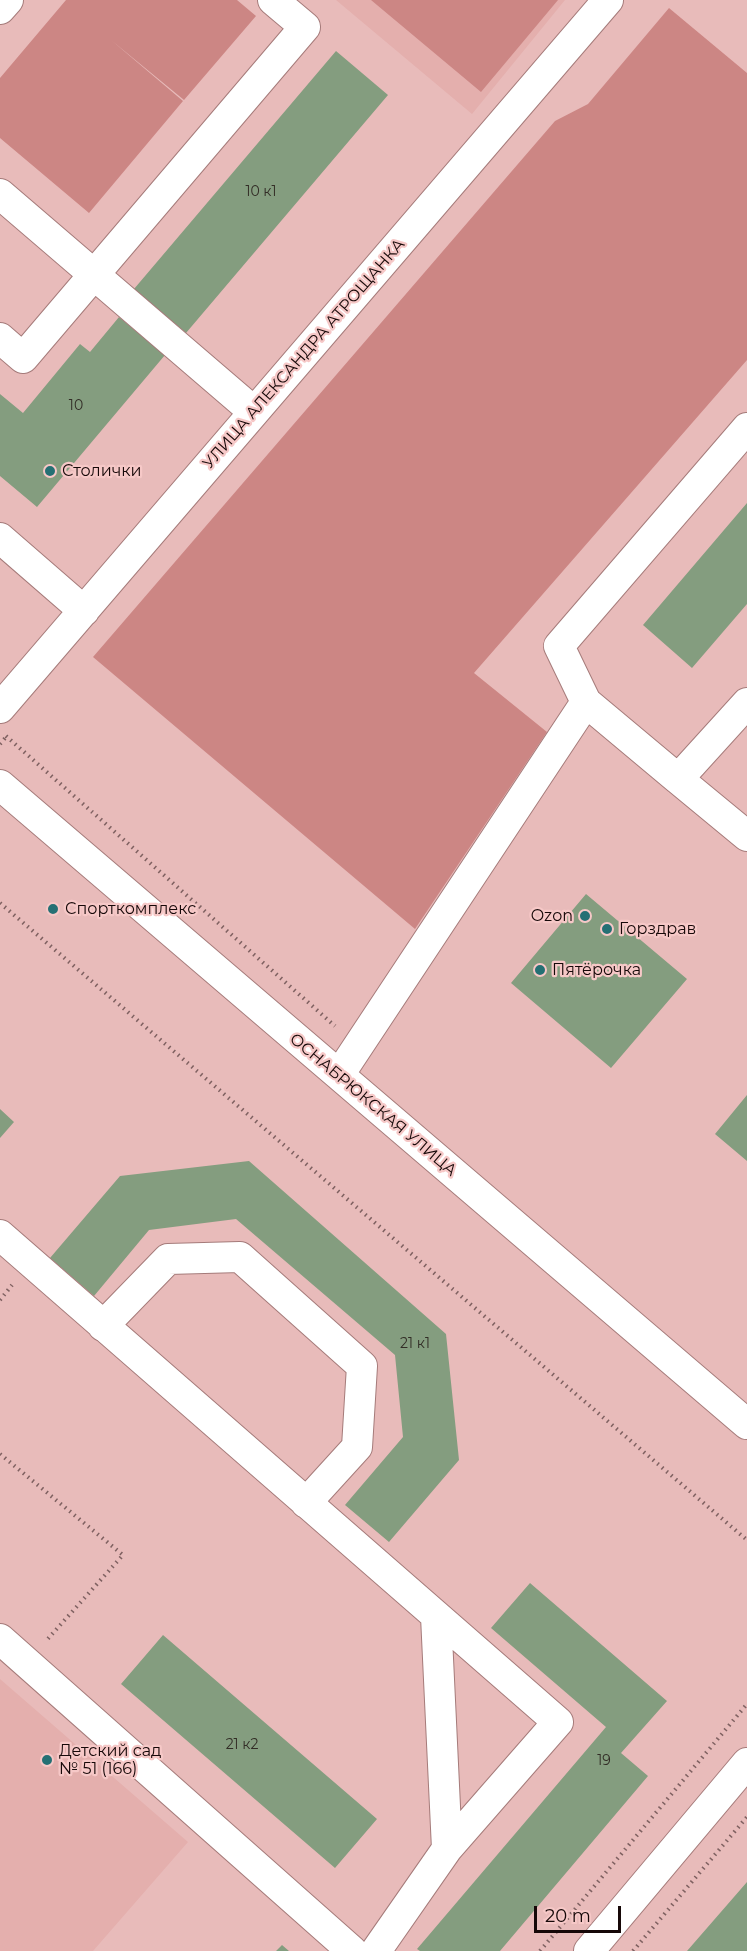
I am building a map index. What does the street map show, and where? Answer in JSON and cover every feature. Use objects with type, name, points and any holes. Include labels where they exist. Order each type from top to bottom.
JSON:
[{"type":"street","points":[[0,9],[8,0]]},
{"type":"street","points":[[0,338],[23,358],[305,27],[273,0]]},
{"type":"street","name":"УЛИЦА АЛЕКСАНДРА АТРОЩАНКА","points":[[6,690],[84,611],[608,0]]},
{"type":"street","points":[[0,194],[254,412]]},
{"type":"street","points":[[747,428],[559,646],[586,702],[747,836]]},
{"type":"street","points":[[0,538],[84,611]]},
{"type":"street","points":[[339,1075],[586,702]]},
{"type":"street","points":[[678,779],[747,703]]},
{"type":"street","name":"ОСНАБРЮКСКАЯ УЛИЦА","points":[[0,785],[747,1424]]},
{"type":"street","points":[[0,1235],[558,1722],[447,1849],[376,1951]]},
{"type":"street","points":[[104,1326],[168,1259],[240,1257],[362,1366],[357,1447],[306,1503]]},
{"type":"street","points":[[436,1616],[447,1849]]},
{"type":"street","points":[[0,1639],[352,1951]]},
{"type":"street","points":[[589,1951],[747,1763]]},
{"type":"path","points":[[7,736],[358,1047]]},
{"type":"path","points":[[0,903],[747,1540]]},
{"type":"path","points":[[0,1300],[12,1285]]},
{"type":"path","points":[[0,1454],[123,1555],[26,1663]]},
{"type":"path","points":[[540,1951],[747,1704]]},
{"type":"path","points":[[633,1951],[747,1817]]},
{"type":"shaded area","points":[[66,0],[237,0],[256,16],[184,100],[111,40],[183,101],[89,213],[0,138],[0,78]]},
{"type":"shaded area","points":[[336,0],[565,0],[472,114]]},
{"type":"shaded area","points":[[371,0],[558,0],[481,92]]},
{"type":"shaded area","points":[[669,8],[747,73],[747,360],[474,673],[547,732],[415,929],[93,657],[555,121],[588,104]]},
{"type":"shaded area","name":"Детский сад № 51 (166)","points":[[0,1679],[188,1842],[93,1951],[0,1951]]},
{"type":"building","points":[[336,51],[388,95],[186,333],[134,289]]},
{"type":"building","points":[[119,317],[165,355],[37,507],[0,476],[0,394],[23,413],[80,344],[90,352]]},
{"type":"building","points":[[747,503],[747,604],[692,668],[643,625]]},
{"type":"building","points":[[586,894],[687,979],[611,1068],[511,983]]},
{"type":"building","points":[[747,1095],[747,1161],[715,1134]]},
{"type":"building","points":[[0,1109],[14,1122],[0,1138]]},
{"type":"building","points":[[249,1161],[446,1334],[459,1460],[389,1542],[345,1505],[403,1437],[395,1355],[236,1219],[149,1230],[94,1296],[50,1258],[120,1176]]},
{"type":"building","points":[[530,1583],[667,1701],[621,1753],[648,1776],[500,1951],[420,1951],[417,1949],[606,1727],[491,1628]]},
{"type":"building","points":[[163,1635],[377,1819],[335,1868],[121,1684]]},
{"type":"building","points":[[747,1882],[747,1951],[687,1951]]},
{"type":"building","points":[[282,1945],[289,1951],[276,1951]]},
{"type":"place","name":"Столички","points":[[50,471]]},
{"type":"place","name":"Спорткомплекс","points":[[53,909]]},
{"type":"place","name":"Ozon","points":[[585,916]]},
{"type":"place","name":"Горздрав","points":[[607,929]]},
{"type":"place","name":"Пятёрочка","points":[[540,970]]},
{"type":"place","name":"Детский сад № 51 (166)","points":[[47,1760]]}]
